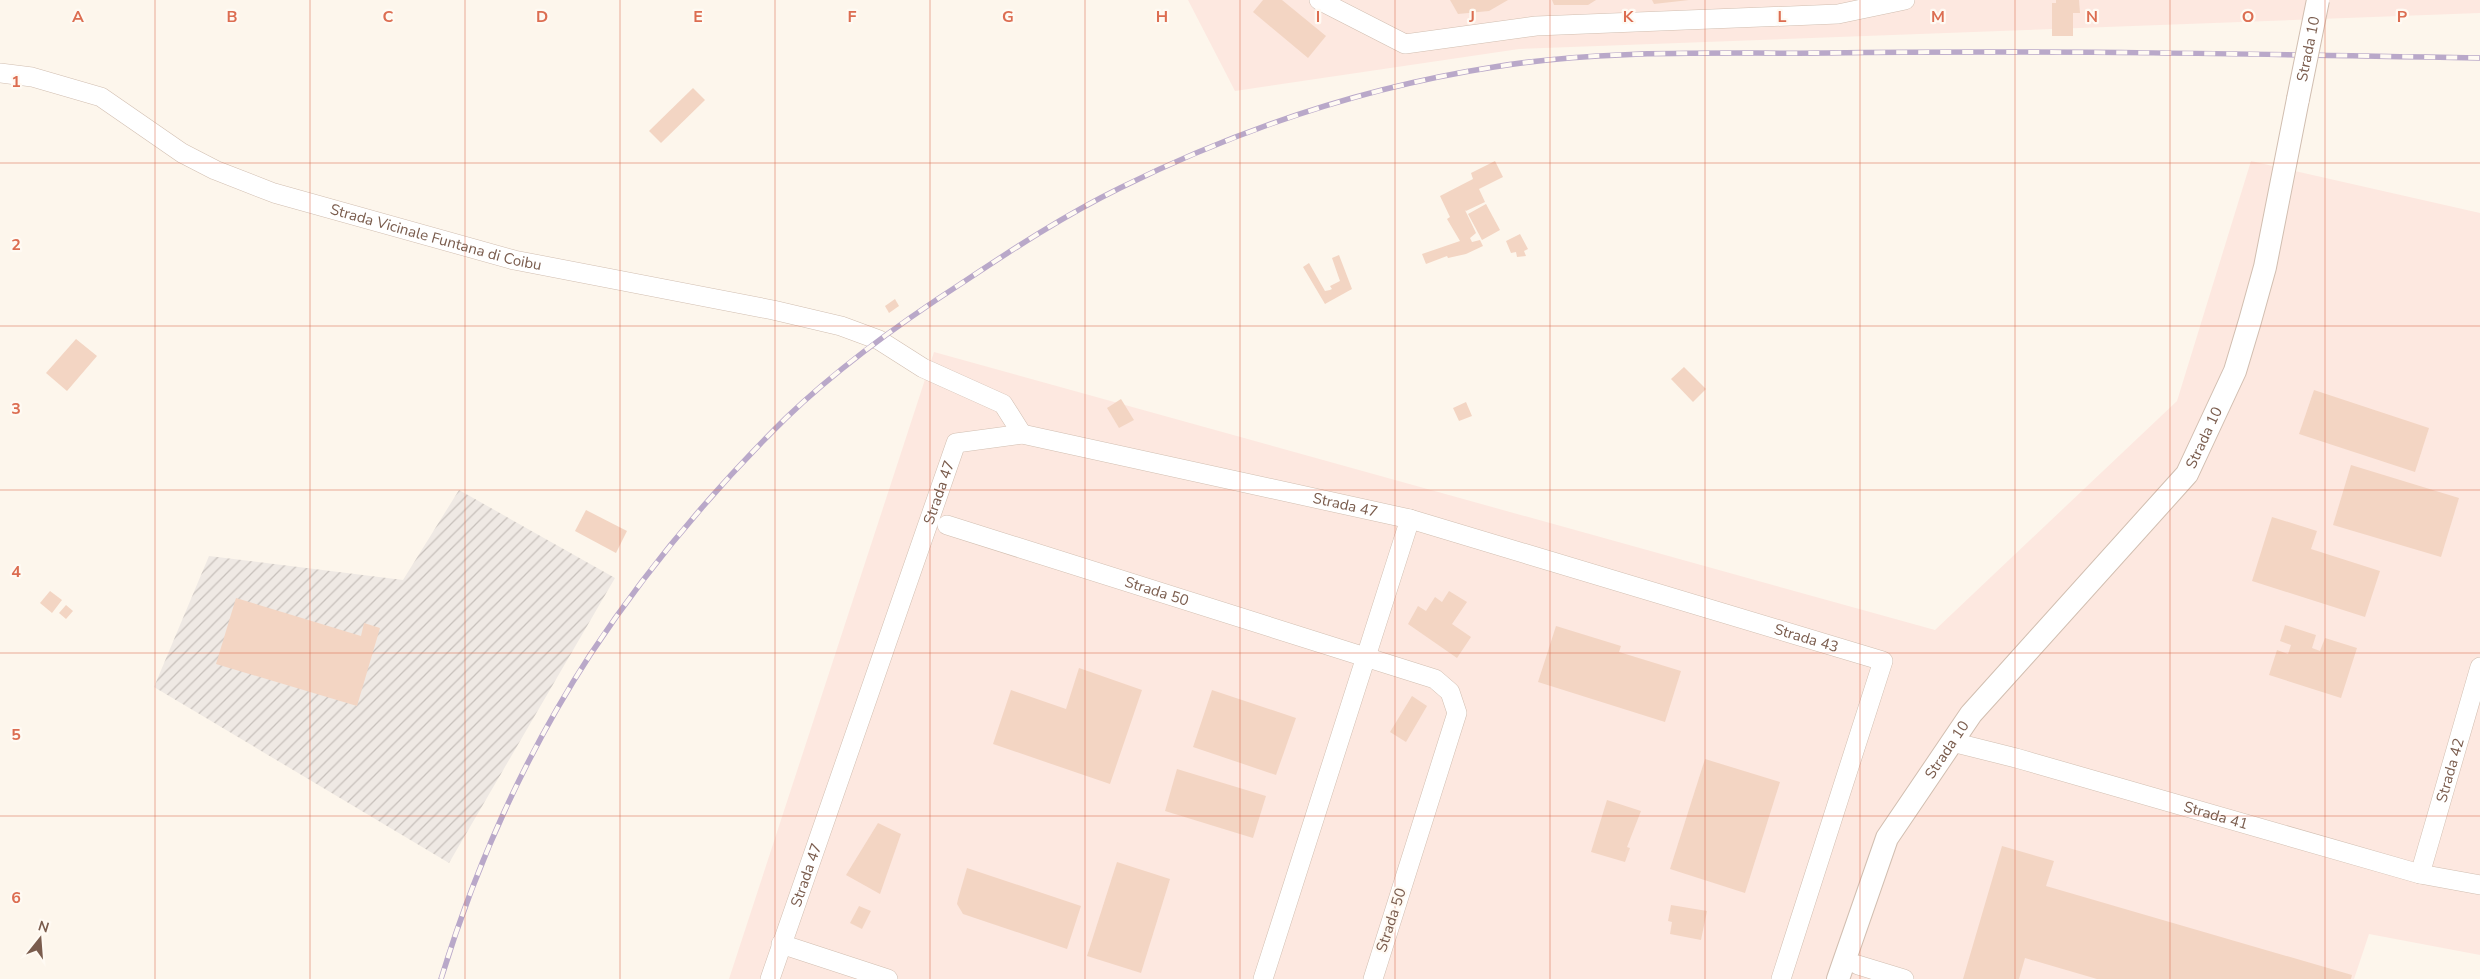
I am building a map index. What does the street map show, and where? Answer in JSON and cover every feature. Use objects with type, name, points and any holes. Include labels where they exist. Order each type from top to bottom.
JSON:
[{"type":"street","points":[[1319,0],[1405,44],[1536,26],[1838,14],[1905,0]]},
{"type":"street","name":"Strada 10","points":[[1838,979],[1887,838],[1919,789],[1971,714],[2187,474],[2235,371],[2250,322],[2265,267],[2318,0]]},
{"type":"street","name":"Strada Vicinale Funtana di Coibu","points":[[0,73],[32,77],[101,96],[182,153],[214,170],[274,193],[514,260],[773,310],[841,326],[879,340],[923,368],[1003,404],[1022,434]]},
{"type":"street","name":"Strada 47","points":[[770,979],[956,443],[1022,434],[1410,519]]},
{"type":"street","points":[[1264,979],[1410,519]]},
{"type":"street","name":"Strada 43","points":[[1410,519],[1883,661],[1781,979]]},
{"type":"street","name":"Strada 50","points":[[947,525],[1435,679],[1450,692],[1457,713],[1373,979]]},
{"type":"street","name":"Strada 42","points":[[2420,874],[2480,667]]},
{"type":"street","name":"Strada 41","points":[[1952,742],[2016,758],[2420,874],[2480,885]]},
{"type":"street","name":"Strada 10","points":[[1856,972],[1919,789]]},
{"type":"street","points":[[781,944],[888,979]]},
{"type":"street","points":[[1856,972],[1904,979]]},
{"type":"shaded area","points":[[1188,0],[2480,0],[2480,13],[1519,49],[1235,91]]},
{"type":"shaded area","points":[[2251,161],[2480,213],[2480,955],[2369,934],[2354,979],[729,979],[934,352],[1935,630],[2177,401]]},
{"type":"shaded area","points":[[459,490],[615,578],[449,863],[154,687],[209,556],[403,580]]},
{"type":"building","points":[[1263,0],[1282,0],[1326,36],[1308,58],[1253,12]]},
{"type":"building","points":[[1450,0],[1508,0],[1489,11],[1458,14]]},
{"type":"building","points":[[1552,0],[1596,0],[1588,5],[1554,5]]},
{"type":"building","points":[[1652,0],[1689,0],[1654,4]]},
{"type":"building","points":[[2056,0],[2079,0],[2080,13],[2073,13],[2073,36],[2052,36],[2052,3],[2056,3]]},
{"type":"building","points":[[693,88],[705,100],[661,143],[649,131]]},
{"type":"building","points":[[1495,161],[1503,177],[1479,189],[1485,202],[1465,210],[1476,233],[1470,238],[1472,242],[1480,240],[1483,246],[1466,254],[1448,258],[1447,256],[1426,264],[1422,254],[1460,241],[1447,219],[1450,217],[1440,196],[1473,179],[1471,173]]},
{"type":"building","points":[[1486,204],[1500,230],[1482,240],[1468,214]]},
{"type":"building","points":[[1520,234],[1528,249],[1524,251],[1526,256],[1517,257],[1516,252],[1511,253],[1506,241]]},
{"type":"building","points":[[1339,255],[1352,289],[1325,304],[1303,267],[1309,263],[1325,291],[1330,290],[1332,289],[1330,286],[1340,281],[1332,258]]},
{"type":"building","points":[[895,299],[899,306],[889,313],[885,306]]},
{"type":"building","points":[[76,339],[97,356],[67,391],[46,373]]},
{"type":"building","points":[[1684,367],[1706,389],[1693,402],[1671,379]]},
{"type":"building","points":[[2314,390],[2429,428],[2415,472],[2299,434]]},
{"type":"building","points":[[1121,399],[1134,420],[1119,428],[1107,408]]},
{"type":"building","points":[[1466,402],[1472,416],[1459,421],[1453,408]]},
{"type":"building","points":[[2351,465],[2459,498],[2441,557],[2333,525]]},
{"type":"building","points":[[586,510],[627,531],[616,553],[575,531]]},
{"type":"building","points":[[2272,517],[2317,531],[2311,549],[2380,571],[2365,617],[2252,581]]},
{"type":"building","points":[[50,591],[62,600],[52,613],[40,603]]},
{"type":"building","points":[[1449,591],[1467,602],[1452,624],[1471,637],[1457,658],[1408,624],[1418,606],[1426,611],[1435,597],[1442,602]]},
{"type":"building","points":[[236,598],[361,636],[364,623],[380,628],[357,706],[216,664]]},
{"type":"building","points":[[66,605],[73,611],[66,619],[59,613]]},
{"type":"building","points":[[2285,625],[2316,635],[2312,648],[2320,651],[2325,638],[2357,648],[2341,698],[2269,675],[2277,650],[2288,654],[2291,645],[2280,641]]},
{"type":"building","points":[[1556,626],[1621,646],[1619,652],[1681,671],[1665,722],[1538,682]]},
{"type":"building","points":[[1079,668],[1142,690],[1110,784],[993,744],[1011,690],[1066,709]]},
{"type":"building","points":[[1212,690],[1296,718],[1276,775],[1193,747]]},
{"type":"building","points":[[1412,696],[1427,706],[1406,742],[1390,732]]},
{"type":"building","points":[[1705,759],[1780,782],[1745,893],[1670,869]]},
{"type":"building","points":[[1177,769],[1266,796],[1253,838],[1165,811]]},
{"type":"building","points":[[1607,800],[1641,811],[1627,847],[1630,848],[1625,862],[1591,852]]},
{"type":"building","points":[[878,823],[901,834],[880,894],[846,875]]},
{"type":"building","points":[[2002,846],[2054,861],[2046,886],[2352,975],[2351,979],[2097,979],[2025,958],[2019,979],[1963,979]]},
{"type":"building","points":[[1117,862],[1170,879],[1141,973],[1087,956]]},
{"type":"building","points":[[967,868],[1081,906],[1067,949],[963,914],[957,904]]},
{"type":"building","points":[[1671,905],[1707,911],[1701,940],[1670,934],[1672,922],[1668,921]]},
{"type":"building","points":[[859,906],[871,911],[862,929],[850,923]]},
{"type":"railway","points":[[441,979],[486,853],[544,732],[566,693],[612,623],[658,561],[707,502],[759,445],[806,399],[893,330],[939,298],[1059,221],[1100,198],[1164,167],[1210,147],[1302,113],[1398,86],[1494,67],[1576,57],[1660,54],[2071,52],[2480,58]]}]
